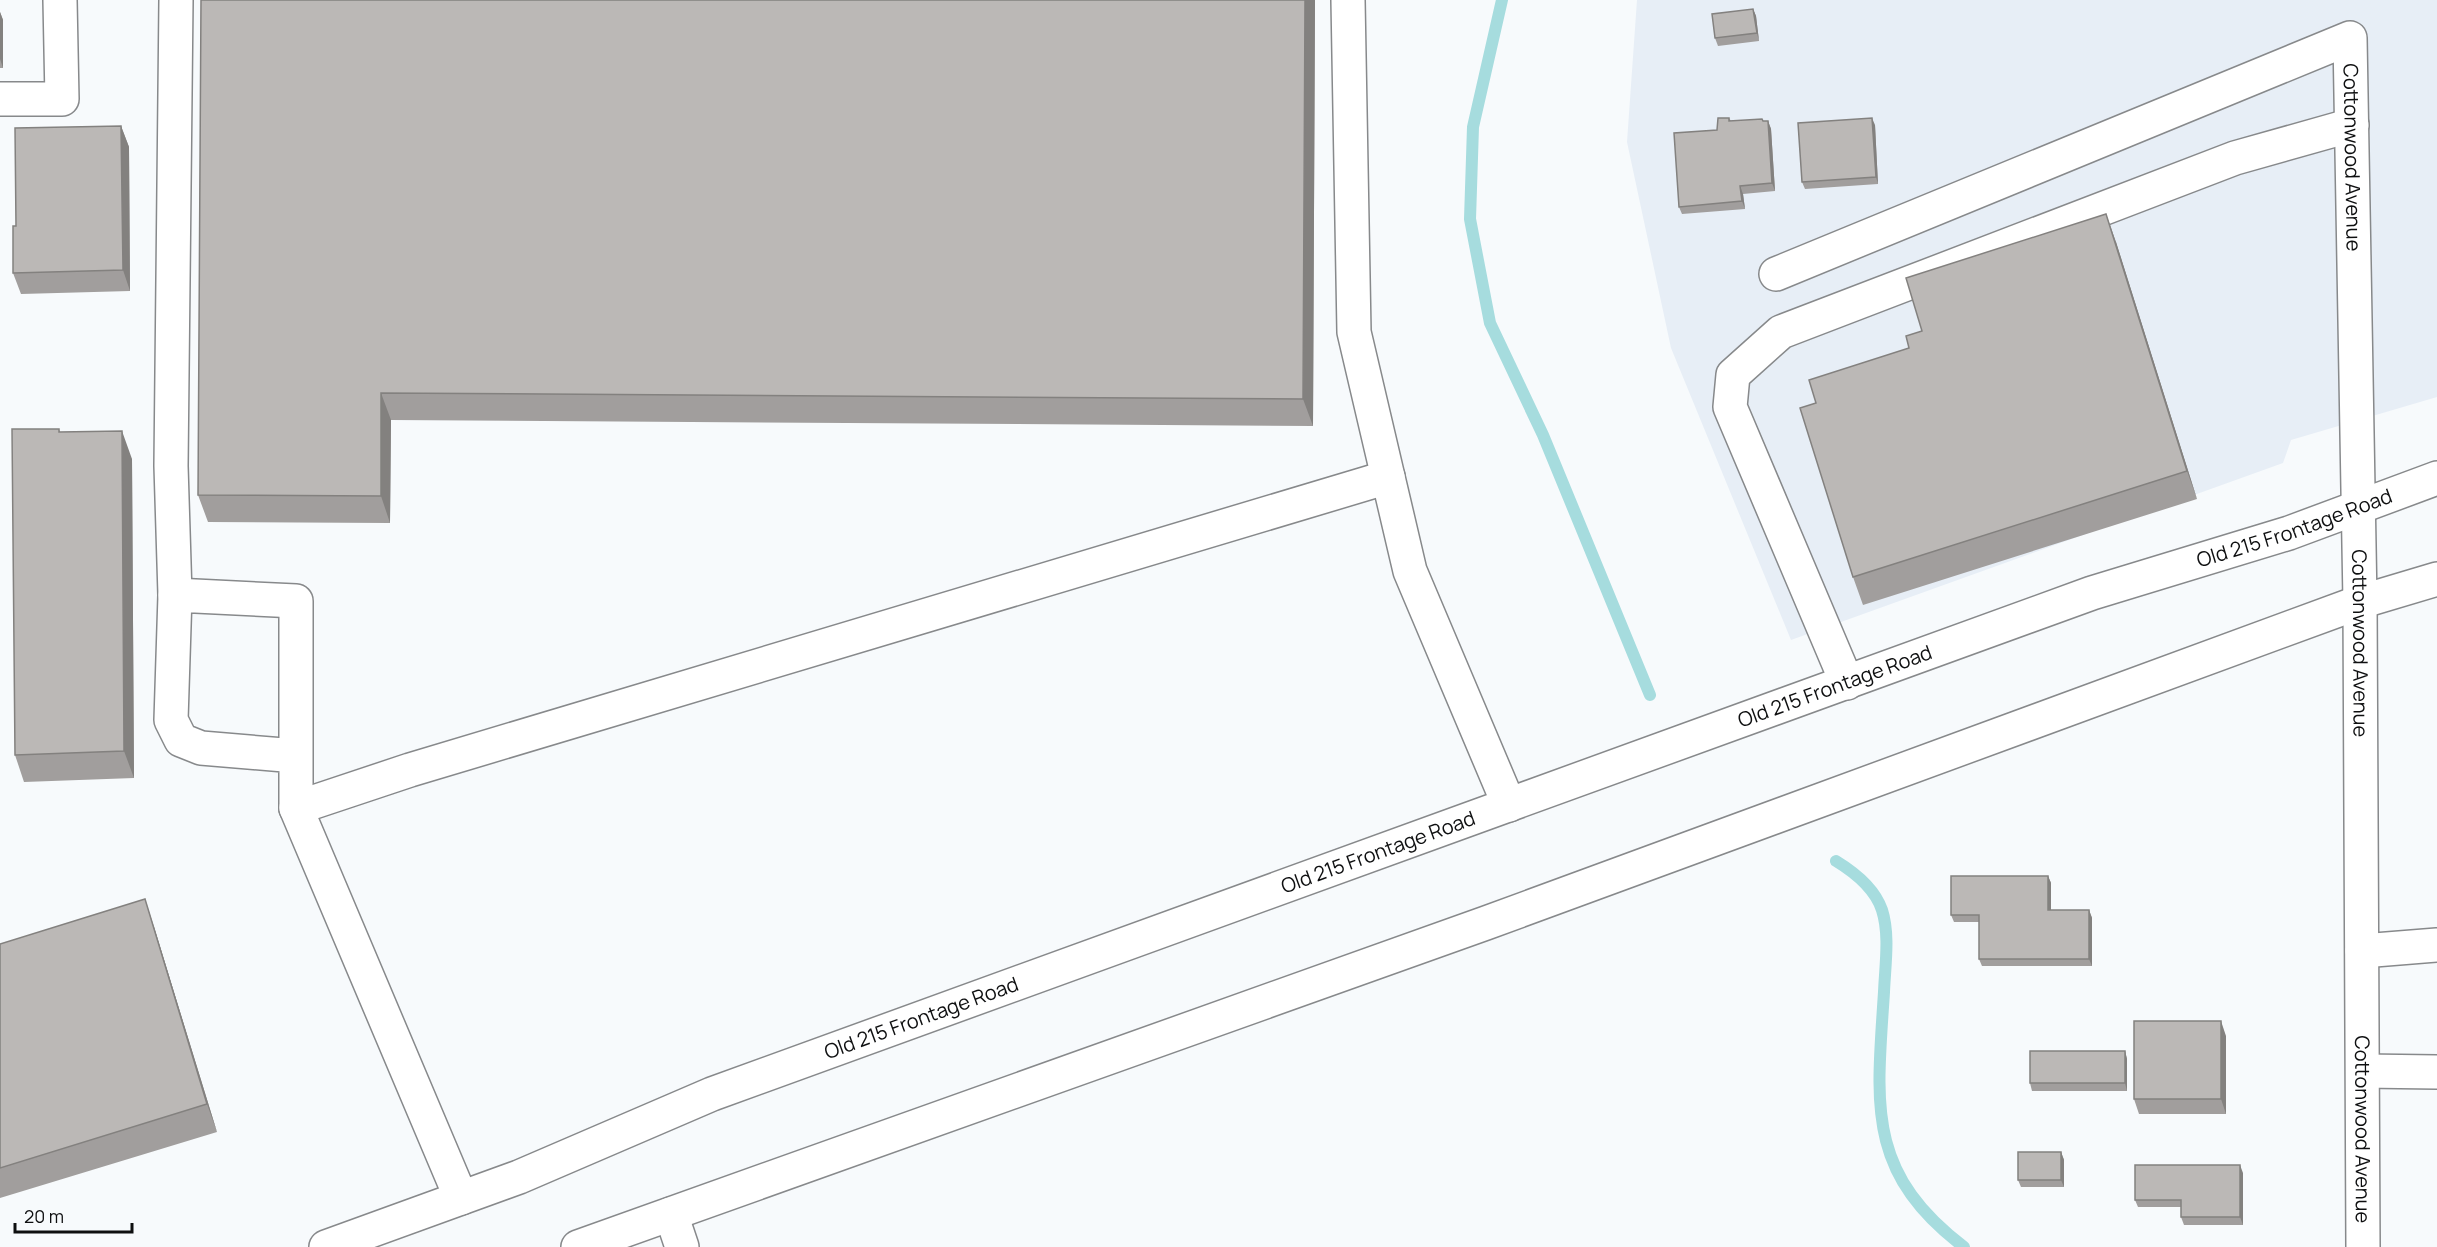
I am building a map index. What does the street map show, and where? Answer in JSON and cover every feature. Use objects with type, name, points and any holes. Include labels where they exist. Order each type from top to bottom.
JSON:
[{"type":"street","points":[[0,99],[62,99],[60,0]]},
{"type":"street","points":[[176,0],[171,466],[175,595],[171,720],[181,740],[201,748],[296,756]]},
{"type":"street","points":[[1348,0],[1354,332],[1410,571],[1509,805]]},
{"type":"street","name":"Cottonwood Avenue","points":[[1776,274],[2350,38],[2360,602],[2363,1247]]},
{"type":"street","points":[[1846,683],[1730,406],[1733,375],[1781,332],[2235,158],[2352,125]]},
{"type":"street","points":[[296,808],[410,770],[1388,477]]},
{"type":"street","name":"Old 215 Frontage Road","points":[[326,1247],[519,1177],[712,1094],[2092,594],[2289,533],[2437,478]]},
{"type":"street","points":[[578,1247],[1475,927],[2360,602],[2437,579]]},
{"type":"street","points":[[175,595],[296,601],[296,808],[461,1198]]},
{"type":"street","points":[[2362,951],[2437,945]]},
{"type":"street","points":[[2363,1071],[2437,1072]]},
{"type":"street","points":[[671,1214],[682,1247]]},
{"type":"shaded area","points":[[1637,0],[2437,0],[2437,397],[2291,440],[2283,463],[1791,640],[1671,348],[1627,142]]},
{"type":"building","points":[[201,0],[1305,0],[1303,399],[381,393],[381,496],[198,495]]},
{"type":"building","points":[[1753,9],[1757,33],[1715,38],[1712,14]]},
{"type":"building","points":[[1718,118],[1729,118],[1729,121],[1762,119],[1768,121],[1772,183],[1740,186],[1742,201],[1679,207],[1674,133],[1717,130]]},
{"type":"building","points":[[1872,118],[1876,177],[1802,182],[1798,123]]},
{"type":"building","points":[[121,126],[123,270],[13,273],[13,226],[16,226],[15,128]]},
{"type":"building","points":[[2106,214],[2187,471],[1853,577],[1800,408],[1816,403],[1809,380],[1909,348],[1906,336],[1922,331],[1906,278]]},
{"type":"building","points":[[12,429],[59,429],[59,432],[122,431],[124,751],[15,755]]},
{"type":"building","points":[[1951,876],[2048,876],[2048,910],[2089,910],[2089,959],[1979,959],[1979,915],[1951,915]]},
{"type":"building","points":[[145,899],[207,1104],[0,1168],[0,944]]},
{"type":"building","points":[[2134,1021],[2221,1021],[2221,1099],[2134,1099]]},
{"type":"building","points":[[2030,1051],[2125,1051],[2125,1083],[2030,1083]]},
{"type":"building","points":[[2018,1152],[2061,1152],[2061,1180],[2018,1180]]},
{"type":"building","points":[[2135,1165],[2240,1165],[2240,1217],[2181,1217],[2181,1200],[2135,1200]]},
{"type":"waterway","points":[[1502,0],[1473,127],[1470,219],[1490,323],[1543,435],[1650,695]]},
{"type":"waterway","points":[[1836,861],[1850,870],[1869,888],[1879,902],[1886,930],[1880,1102],[1884,1133],[1893,1163],[1909,1191],[1932,1219],[1964,1247]]}]
